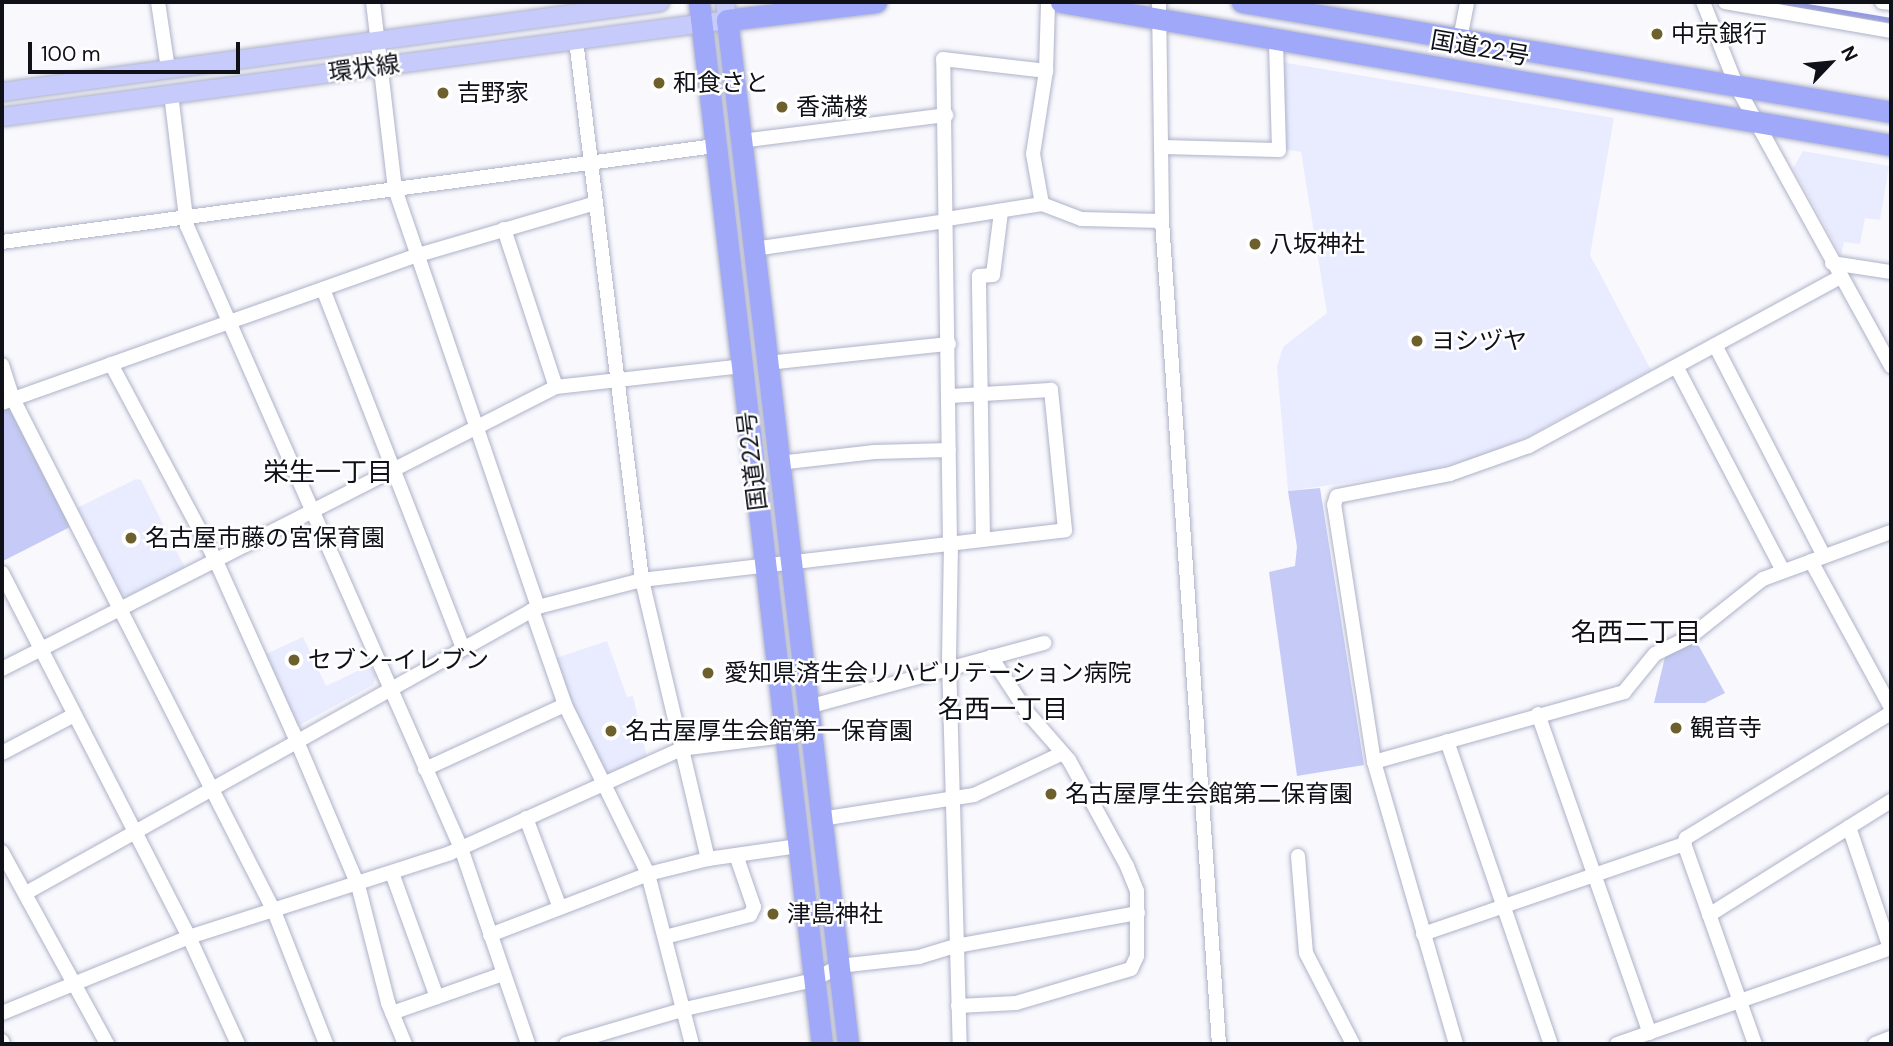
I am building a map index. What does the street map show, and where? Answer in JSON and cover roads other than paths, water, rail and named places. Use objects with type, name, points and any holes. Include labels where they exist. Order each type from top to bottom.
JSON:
[{"type":"highway","name":"国道22号","points":[[699,2],[699,24],[822,1044]]},
{"type":"highway","points":[[726,11],[877,2]]},
{"type":"highway","name":"国道22号","points":[[1060,2],[1160,11],[1276,40],[1891,145]]},
{"type":"highway","name":"国道22号","points":[[1241,2],[1891,112]]},
{"type":"highway","name":"国道22号","points":[[726,11],[848,1044]]},
{"type":"main road","name":"環状線","points":[[2,92],[378,41],[573,8],[660,2]]},
{"type":"main road","name":"環状線","points":[[2,117],[699,24],[726,11]]},
{"type":"street","points":[[158,2],[168,69]]},
{"type":"street","points":[[373,2],[395,189],[477,429],[565,705],[600,783],[648,874],[692,1044]]},
{"type":"street","points":[[1042,204],[1033,155],[1046,71],[1048,2]]},
{"type":"street","points":[[1460,39],[1467,2]]},
{"type":"street","points":[[1703,2],[1737,87],[1754,121],[1891,366]]},
{"type":"street","points":[[1725,2],[1891,31]]},
{"type":"street","points":[[1882,2],[1891,3]]},
{"type":"street","points":[[1160,11],[1162,221],[1219,1044]]},
{"type":"street","points":[[576,40],[642,580],[708,859]]},
{"type":"street","points":[[1161,147],[1279,150],[1281,103],[1276,40]]},
{"type":"street","points":[[960,1044],[956,946],[946,114],[943,59],[1046,71]]},
{"type":"street","points":[[171,94],[186,217],[229,322],[461,848],[528,1044]]},
{"type":"street","points":[[741,141],[946,114]]},
{"type":"street","points":[[2,242],[715,146]]},
{"type":"street","points":[[7,401],[418,255],[596,203]]},
{"type":"street","points":[[754,249],[1042,204],[1081,219],[1162,221]]},
{"type":"street","points":[[983,540],[979,276],[993,275],[1001,212]]},
{"type":"street","points":[[504,229],[555,387]]},
{"type":"street","points":[[1832,262],[1891,272]]},
{"type":"street","points":[[1456,1044],[1374,762],[1334,505],[1337,496],[1450,474],[1509,455],[1677,368],[1840,277]]},
{"type":"street","points":[[323,289],[463,648]]},
{"type":"street","points":[[767,363],[949,344]]},
{"type":"street","points":[[1715,345],[1891,708]]},
{"type":"street","points":[[111,364],[216,561],[297,741],[358,885],[392,1013],[405,1044]]},
{"type":"street","points":[[2,365],[7,401],[120,609],[274,911],[326,1044]]},
{"type":"street","points":[[2,669],[555,387],[741,366]]},
{"type":"street","points":[[1677,368],[1783,571]]},
{"type":"street","points":[[26,893],[535,609],[642,580],[1065,530],[1051,390],[949,396]]},
{"type":"street","points":[[779,463],[874,452],[949,450]]},
{"type":"street","points":[[1374,762],[1624,692],[1655,654],[1690,637],[1763,579],[1891,532]]},
{"type":"street","points":[[2,573],[189,937],[238,1044]]},
{"type":"street","points":[[808,707],[1044,643]]},
{"type":"street","points":[[958,1006],[1016,1003],[1132,969],[1138,956],[1137,891],[1127,866],[1063,753],[1027,712],[991,657]]},
{"type":"street","points":[[425,769],[565,705]]},
{"type":"street","points":[[1423,934],[1684,844],[1691,832],[1891,713]]},
{"type":"street","points":[[1538,714],[1650,1033]]},
{"type":"street","points":[[2,753],[74,715]]},
{"type":"street","points":[[2,1013],[74,980],[189,937],[358,885],[461,848],[600,783],[681,749],[785,736]]},
{"type":"street","points":[[1447,741],[1551,1044]]},
{"type":"street","points":[[821,819],[954,799],[989,788],[1063,753]]},
{"type":"street","points":[[1709,915],[1891,801]]},
{"type":"street","points":[[526,818],[560,908]]},
{"type":"street","points":[[1617,1044],[1891,948],[1849,827]]},
{"type":"street","points":[[1684,844],[1755,1044]]},
{"type":"street","points":[[490,934],[648,874],[708,859],[799,846]]},
{"type":"street","points":[[665,937],[750,915],[754,907],[736,855]]},
{"type":"street","points":[[1298,856],[1306,953],[1353,1044]]},
{"type":"street","points":[[3,858],[26,893],[107,1044]]},
{"type":"street","points":[[393,873],[437,997]]},
{"type":"street","points":[[566,1044],[685,1009],[814,980],[839,966],[919,957],[956,946],[1138,913]]},
{"type":"street","points":[[392,1013],[503,974]]},
{"type":"street","points":[[1875,1044],[1891,1038]]},
{"type":"waterway","points":[[1783,2],[1891,20]]},
{"type":"place","name":"中京銀行","points":[[1657,34]]},
{"type":"place","name":"和食さと","points":[[659,83]]},
{"type":"place","name":"吉野家","points":[[443,93]]},
{"type":"place","name":"香満楼","points":[[782,107]]},
{"type":"place","name":"八坂神社","points":[[1255,244]]},
{"type":"place","name":"ヨシヅヤ","points":[[1417,341]]},
{"type":"place","name":"名古屋市藤の宮保育園","points":[[131,538]]},
{"type":"place","name":"セブン-イレブン","points":[[294,660]]},
{"type":"place","name":"愛知県済生会リハビリテーション病院","points":[[708,673]]},
{"type":"place","name":"観音寺","points":[[1676,728]]},
{"type":"place","name":"名古屋厚生会館第一保育園","points":[[611,731]]},
{"type":"place","name":"名古屋厚生会館第二保育園","points":[[1051,794]]},
{"type":"place","name":"津島神社","points":[[773,914]]},
{"type":"district","name":"栄生一丁目","points":[[328,473]]},
{"type":"district","name":"名西二丁目","points":[[1636,633]]},
{"type":"district","name":"名西一丁目","points":[[1003,710]]}]
